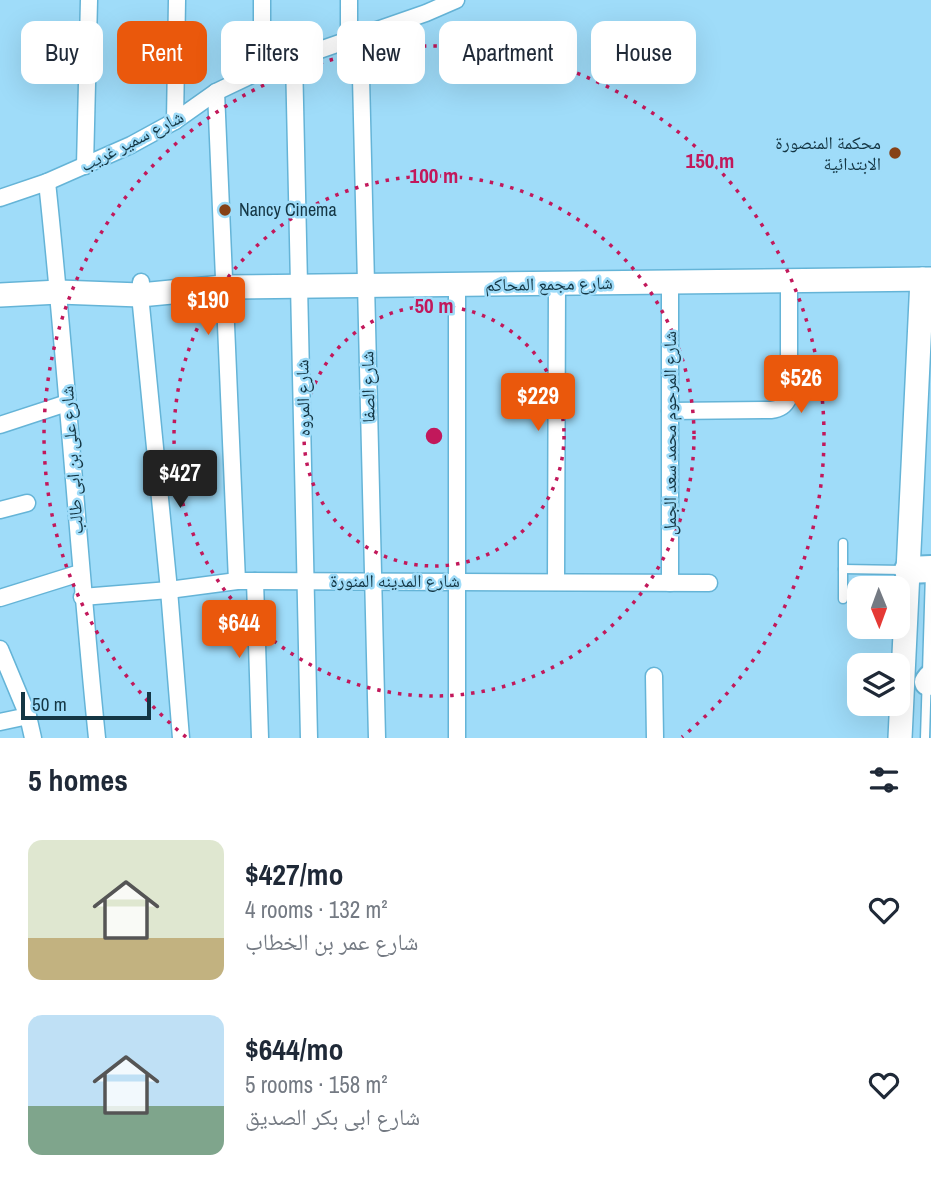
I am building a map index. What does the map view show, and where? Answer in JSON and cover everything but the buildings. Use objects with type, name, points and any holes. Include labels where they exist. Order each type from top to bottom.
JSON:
[{"type":"street","points":[[85,166],[89,0]]},
{"type":"street","points":[[175,121],[177,0]]},
{"type":"street","points":[[262,0],[262,21]]},
{"type":"street","name":"شارع الصفا","points":[[349,0],[352,21]]},
{"type":"street","name":"شارع سمير غريب","points":[[393,21],[426,7],[456,0]]},
{"type":"street","name":"شارع سمير غريب","points":[[0,198],[47,183],[85,166],[175,121],[216,92],[233,84]]},
{"type":"street","name":"شارع المروه","points":[[296,84],[309,738]]},
{"type":"street","name":"شارع الصفا","points":[[357,84],[366,286],[377,738]]},
{"type":"street","points":[[216,92],[237,581]]},
{"type":"street","name":"شارع على بن ابى طالب","points":[[47,183],[59,292],[82,597],[97,738]]},
{"type":"street","points":[[900,738],[923,570],[927,279]]},
{"type":"street","name":"شارع مجمع المحاكم","points":[[0,295],[141,288],[927,279]]},
{"type":"street","points":[[670,411],[771,410],[779,409],[785,404],[789,397],[789,281]]},
{"type":"street","name":"شارع المرحوم محمد سعد الجمل","points":[[670,283],[670,583]]},
{"type":"street","points":[[556,582],[557,284]]},
{"type":"street","points":[[457,286],[457,738]]},
{"type":"street","points":[[141,288],[181,738]]},
{"type":"street","points":[[0,425],[67,403]]},
{"type":"street","points":[[0,510],[27,503]]},
{"type":"street","points":[[0,598],[80,573]]},
{"type":"street","name":"شارع المدينه المنورة","points":[[82,597],[237,581],[709,583]]},
{"type":"street","points":[[255,581],[260,738]]},
{"type":"street","points":[[2,659],[28,716],[33,738]]},
{"type":"street","points":[[654,676],[655,738]]},
{"type":"street","points":[[0,722],[28,716]]},
{"type":"lane","points":[[843,543],[843,599]]},
{"type":"lane","points":[[843,569],[923,570],[929,680],[925,738]]},
{"type":"place","name":"محكمة المنصورة الابتدائية","points":[[895,153]]},
{"type":"place","name":"Nancy Cinema","points":[[225,210]]}]
